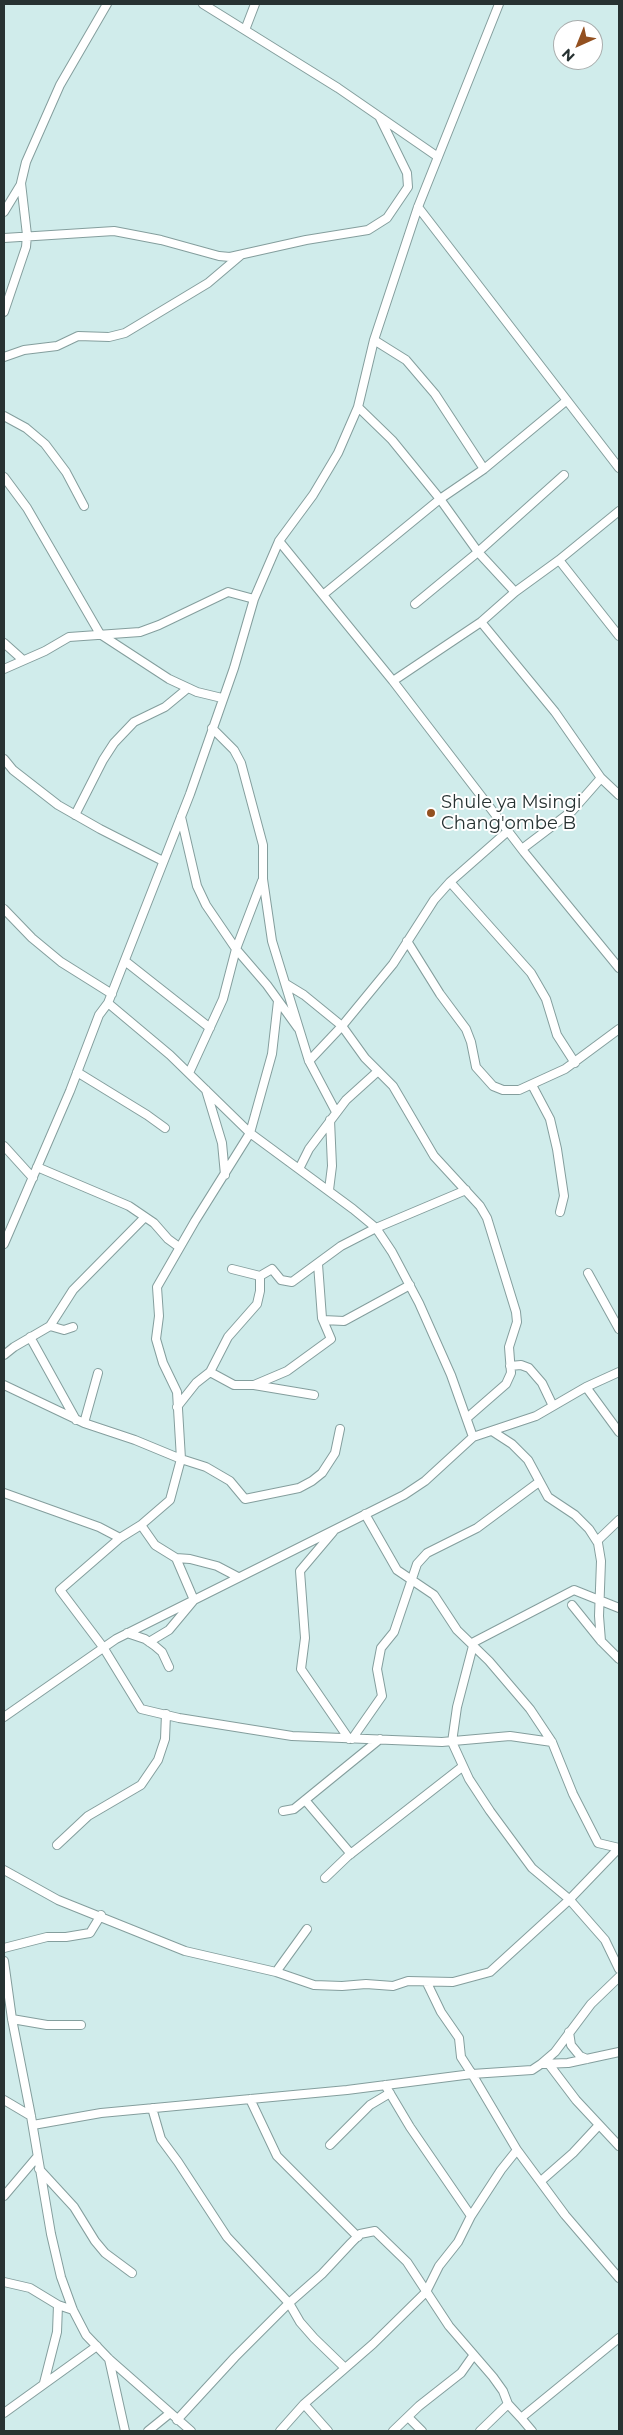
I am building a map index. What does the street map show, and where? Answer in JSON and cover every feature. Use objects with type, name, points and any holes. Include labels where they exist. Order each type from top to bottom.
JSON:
[{"type":"street","points":[[4,212],[21,183],[26,162],[60,85],[107,4]]},
{"type":"street","points":[[203,4],[338,88],[438,156]]},
{"type":"street","points":[[245,30],[255,4]]},
{"type":"street","points":[[4,1244],[77,1072],[98,1015],[108,1003],[125,961],[181,816],[234,668],[254,599],[279,541],[338,453],[358,407],[374,340],[418,208],[499,4]]},
{"type":"street","points":[[4,238],[27,235],[120,231],[219,256],[242,255],[306,240],[358,233],[377,226],[387,218],[408,187],[407,173],[380,118]]},
{"type":"street","points":[[4,312],[26,247],[27,235],[21,183]]},
{"type":"street","points":[[418,208],[619,468]]},
{"type":"street","points":[[4,357],[24,350],[57,346],[78,336],[109,337],[125,333],[208,282],[242,255]]},
{"type":"street","points":[[374,340],[406,360],[412,366],[435,394],[484,469]]},
{"type":"street","points":[[324,594],[440,500],[484,469],[566,401]]},
{"type":"street","points":[[358,407],[392,440],[440,500],[478,552],[515,592]]},
{"type":"street","points":[[4,416],[26,428],[45,444],[66,472],[84,506]]},
{"type":"street","points":[[415,604],[478,552],[564,475]]},
{"type":"street","points":[[4,477],[28,508],[100,634],[154,670],[188,688],[222,698]]},
{"type":"street","points":[[393,681],[481,622],[515,592],[559,560],[619,511]]},
{"type":"street","points":[[279,541],[324,594],[522,849],[619,968]]},
{"type":"street","points":[[559,560],[619,636]]},
{"type":"street","points":[[4,669],[69,637],[140,632],[228,592],[254,599]]},
{"type":"street","points":[[481,622],[555,712],[601,778],[619,795]]},
{"type":"street","points":[[4,643],[23,660]]},
{"type":"street","points":[[75,815],[103,760],[114,743],[134,722],[165,707],[188,688]]},
{"type":"street","points":[[212,728],[234,750],[241,763],[263,845],[263,879],[272,941],[309,1061],[336,1112]]},
{"type":"street","points":[[4,759],[31,784],[75,815],[163,861]]},
{"type":"street","points":[[522,849],[572,811],[601,778]]},
{"type":"street","points":[[181,816],[197,886],[206,905],[236,949],[267,985],[300,1032]]},
{"type":"street","points":[[309,1061],[342,1026],[393,964],[418,921],[450,882],[508,831]]},
{"type":"street","points":[[190,1073],[228,984],[236,949],[263,879]]},
{"type":"street","points":[[450,882],[531,973],[546,999],[557,1035],[575,1063]]},
{"type":"street","points":[[4,909],[32,938],[61,962],[112,994]]},
{"type":"street","points":[[408,941],[440,994],[466,1029],[471,1042],[476,1067],[493,1086],[503,1090],[519,1090],[532,1085],[575,1063],[619,1029]]},
{"type":"street","points":[[125,961],[210,1028]]},
{"type":"street","points":[[286,984],[304,995],[342,1026],[352,1043],[377,1072],[393,1086],[434,1156],[466,1190],[488,1218],[516,1312],[517,1322],[509,1347],[511,1373],[506,1384],[467,1418]]},
{"type":"street","points":[[278,1001],[272,1054],[250,1133],[225,1175],[211,1194],[157,1287],[159,1316],[156,1339],[163,1363],[177,1392],[182,1459],[170,1500],[140,1525],[120,1538],[60,1590],[102,1647],[141,1709],[292,1736],[452,1742],[510,1736],[552,1742]]},
{"type":"street","points":[[108,1003],[190,1073],[250,1133],[329,1190],[376,1228],[410,1285],[452,1375],[473,1437]]},
{"type":"street","points":[[77,1072],[165,1128]]},
{"type":"street","points":[[299,1169],[309,1150],[336,1112],[361,1084],[377,1072]]},
{"type":"street","points":[[532,1085],[550,1119],[557,1149],[564,1196],[560,1212]]},
{"type":"street","points":[[205,1087],[222,1143],[225,1175]]},
{"type":"street","points":[[329,1190],[332,1166],[330,1120]]},
{"type":"street","points":[[4,1146],[33,1178]]},
{"type":"street","points":[[37,1167],[90,1188],[128,1206],[146,1217],[179,1247]]},
{"type":"street","points":[[232,1269],[260,1276],[272,1269],[281,1280],[292,1282],[341,1246],[376,1228],[466,1190]]},
{"type":"street","points":[[4,1355],[50,1326],[73,1290],[146,1217]]},
{"type":"street","points":[[254,1385],[287,1371],[331,1339],[323,1320],[318,1264]]},
{"type":"street","points":[[588,1273],[619,1329]]},
{"type":"street","points":[[177,1408],[196,1383],[210,1372],[228,1336],[257,1304],[260,1292],[260,1276]]},
{"type":"street","points":[[323,1320],[344,1321],[410,1285]]},
{"type":"street","points":[[50,1326],[64,1330],[74,1327]]},
{"type":"street","points":[[30,1337],[80,1422]]},
{"type":"street","points":[[510,1366],[521,1365],[529,1368],[542,1383],[554,1406]]},
{"type":"street","points":[[210,1372],[234,1385],[254,1385],[314,1395]]},
{"type":"street","points":[[4,1717],[102,1647],[127,1633],[404,1495],[425,1481],[473,1437],[536,1416],[586,1387],[619,1372]]},
{"type":"street","points":[[80,1422],[98,1373]]},
{"type":"street","points":[[4,1385],[80,1422],[206,1466],[219,1474],[245,1499],[299,1488],[312,1481],[322,1473],[335,1453],[340,1439],[340,1429]]},
{"type":"street","points":[[586,1387],[619,1432]]},
{"type":"street","points":[[492,1431],[512,1444],[528,1460],[548,1497],[590,1529],[597,1542],[601,1561],[599,1601],[601,1641]]},
{"type":"street","points":[[350,1739],[382,1696],[378,1669],[381,1648],[394,1632],[417,1564],[428,1552],[477,1528],[539,1482]]},
{"type":"street","points":[[4,1493],[99,1527],[120,1538]]},
{"type":"street","points":[[365,1514],[397,1570],[434,1595],[457,1630],[530,1709],[552,1742],[573,1794],[598,1843],[619,1848]]},
{"type":"street","points":[[597,1542],[619,1520]]},
{"type":"street","points":[[140,1525],[155,1545],[176,1558],[190,1559],[217,1566],[238,1577]]},
{"type":"street","points":[[336,1529],[300,1571],[305,1638],[301,1669],[350,1739]]},
{"type":"street","points":[[176,1558],[194,1600]]},
{"type":"street","points":[[619,1608],[599,1601],[578,1590],[569,1592],[474,1642],[456,1707],[452,1742],[462,1767],[490,1811],[532,1868],[570,1899],[605,1940],[619,1969]]},
{"type":"street","points":[[149,1642],[169,1630],[194,1600]]},
{"type":"street","points":[[572,1605],[601,1641],[619,1659]]},
{"type":"street","points":[[127,1633],[149,1642],[162,1652],[169,1667]]},
{"type":"street","points":[[57,1845],[88,1816],[141,1785],[158,1760],[165,1739],[166,1714]]},
{"type":"street","points":[[283,1811],[294,1809],[380,1738]]},
{"type":"street","points":[[325,1878],[351,1854],[462,1767]]},
{"type":"street","points":[[305,1800],[351,1854]]},
{"type":"street","points":[[4,1870],[58,1900],[185,1951],[276,1972],[314,1986],[331,1987],[366,1984],[393,1986],[408,1981],[427,1983],[453,1982],[490,1972],[570,1899],[619,1848]]},
{"type":"street","points":[[4,1948],[47,1937],[66,1937],[90,1933],[101,1916]]},
{"type":"street","points":[[276,1972],[307,1929]]},
{"type":"street","points":[[4,1961],[12,2019],[60,2277],[73,2310],[86,2335],[109,2359],[169,2414],[191,2431]]},
{"type":"street","points":[[33,2125],[102,2113],[385,2085],[472,2074],[532,2070],[544,2064],[591,2004],[619,1977]]},
{"type":"street","points":[[427,1983],[441,2012],[459,2038],[461,2057],[517,2150],[565,2215],[619,2278]]},
{"type":"street","points":[[12,2019],[47,2025],[81,2025]]},
{"type":"street","points":[[569,2032],[570,2045],[580,2056],[587,2059]]},
{"type":"street","points":[[544,2064],[568,2063],[619,2052]]},
{"type":"street","points":[[544,2064],[619,2146]]},
{"type":"street","points":[[385,2085],[414,2134],[471,2216]]},
{"type":"street","points":[[330,2145],[370,2104],[390,2093]]},
{"type":"street","points":[[250,2099],[278,2156],[358,2237]]},
{"type":"street","points":[[4,2100],[31,2116]]},
{"type":"street","points":[[152,2108],[161,2139],[227,2237],[289,2303],[309,2333],[344,2367]]},
{"type":"street","points":[[541,2181],[573,2153],[599,2125]]},
{"type":"street","points":[[280,2431],[304,2404],[344,2367],[373,2344],[426,2292],[439,2266],[458,2242],[471,2216],[501,2170],[517,2150]]},
{"type":"street","points":[[4,2196],[37,2157]]},
{"type":"street","points":[[39,2169],[74,2207],[95,2241],[105,2253],[132,2273]]},
{"type":"street","points":[[177,2420],[235,2357],[358,2237],[375,2231],[407,2262],[426,2292],[473,2356],[503,2391],[508,2404],[532,2431]]},
{"type":"street","points":[[4,2282],[30,2288],[58,2306],[73,2310]]},
{"type":"street","points":[[44,2383],[57,2332],[58,2306]]},
{"type":"street","points":[[521,2418],[619,2338]]},
{"type":"street","points":[[4,2413],[97,2346]]},
{"type":"street","points":[[393,2431],[461,2373],[473,2356]]},
{"type":"street","points":[[109,2359],[119,2394],[125,2431]]},
{"type":"street","points":[[304,2404],[328,2431]]},
{"type":"street","points":[[480,2431],[508,2404]]},
{"type":"street","points":[[148,2431],[169,2414]]},
{"type":"street","points":[[408,2418],[422,2431]]},
{"type":"place","name":"Shule ya Msingi Chang'ombe B","points":[[431,813]]}]
